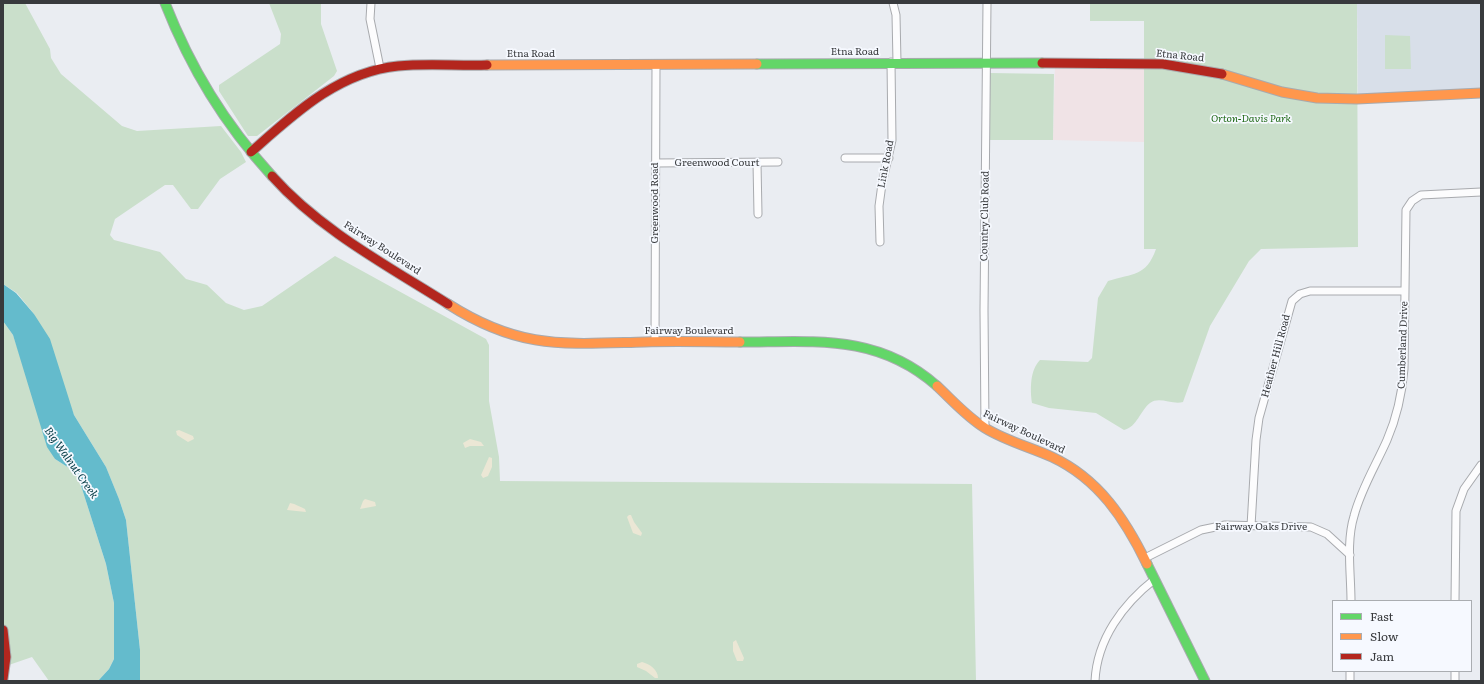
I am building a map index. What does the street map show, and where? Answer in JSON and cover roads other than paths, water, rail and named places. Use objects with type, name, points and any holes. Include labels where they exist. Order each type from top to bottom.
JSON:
[{"type":"street","name":"Fairway Boulevard","points":[[165,3],[185,53],[205,87],[229,124],[279,184],[325,224],[468,317],[489,328],[513,337],[552,343],[803,342],[843,344],[874,350],[892,357],[919,372],[938,387],[972,420],[985,428],[1060,461],[1087,478],[1113,504],[1131,530],[1205,681]]},
{"type":"street","points":[[371,3],[370,19],[380,68]]},
{"type":"street","name":"Link Road","points":[[880,242],[880,198],[892,140],[896,15],[893,3]]},
{"type":"street","name":"Country Club Road","points":[[985,428],[984,303],[987,3]]},
{"type":"street","name":"Etna Road","points":[[251,152],[326,90],[361,73],[380,68],[422,65],[987,62],[1175,66],[1212,71],[1282,92],[1317,98],[1357,99],[1481,93]]},
{"type":"street","name":"Greenwood Road","points":[[655,342],[656,64]]},
{"type":"street","points":[[845,158],[888,158]]},
{"type":"street","name":"Greenwood Court","points":[[655,163],[778,162]]},
{"type":"street","points":[[757,163],[758,214]]},
{"type":"street","name":"Cumberland Drive","points":[[1351,600],[1350,555],[1353,517],[1396,416],[1402,391],[1404,369],[1405,216],[1412,200],[1426,194],[1481,192]]},
{"type":"street","name":"Heather Hill Road","points":[[1251,526],[1256,440],[1260,418],[1292,301],[1300,294],[1310,291],[1404,291]]},
{"type":"street","points":[[1455,600],[1456,511],[1464,489],[1481,465]]},
{"type":"street","name":"Fairway Oaks Drive","points":[[1145,558],[1201,530],[1225,525],[1301,526],[1319,529],[1334,539],[1350,555]]},
{"type":"street","points":[[1095,681],[1097,662],[1104,640],[1112,626],[1125,608],[1155,579]]},
{"type":"street","points":[[3,630],[6,657],[3,679]]},
{"type":"water","name":"Big Walnut Creek","points":[[3,284],[16,293],[34,314],[50,339],[74,415],[106,467],[119,499],[126,520],[140,650],[140,681],[98,681],[109,669],[114,659],[114,603],[106,564],[77,473],[55,459],[47,447],[13,335],[3,321]]},
{"type":"park label","name":"Orton-Davis Park","points":[[1251,119]]}]
